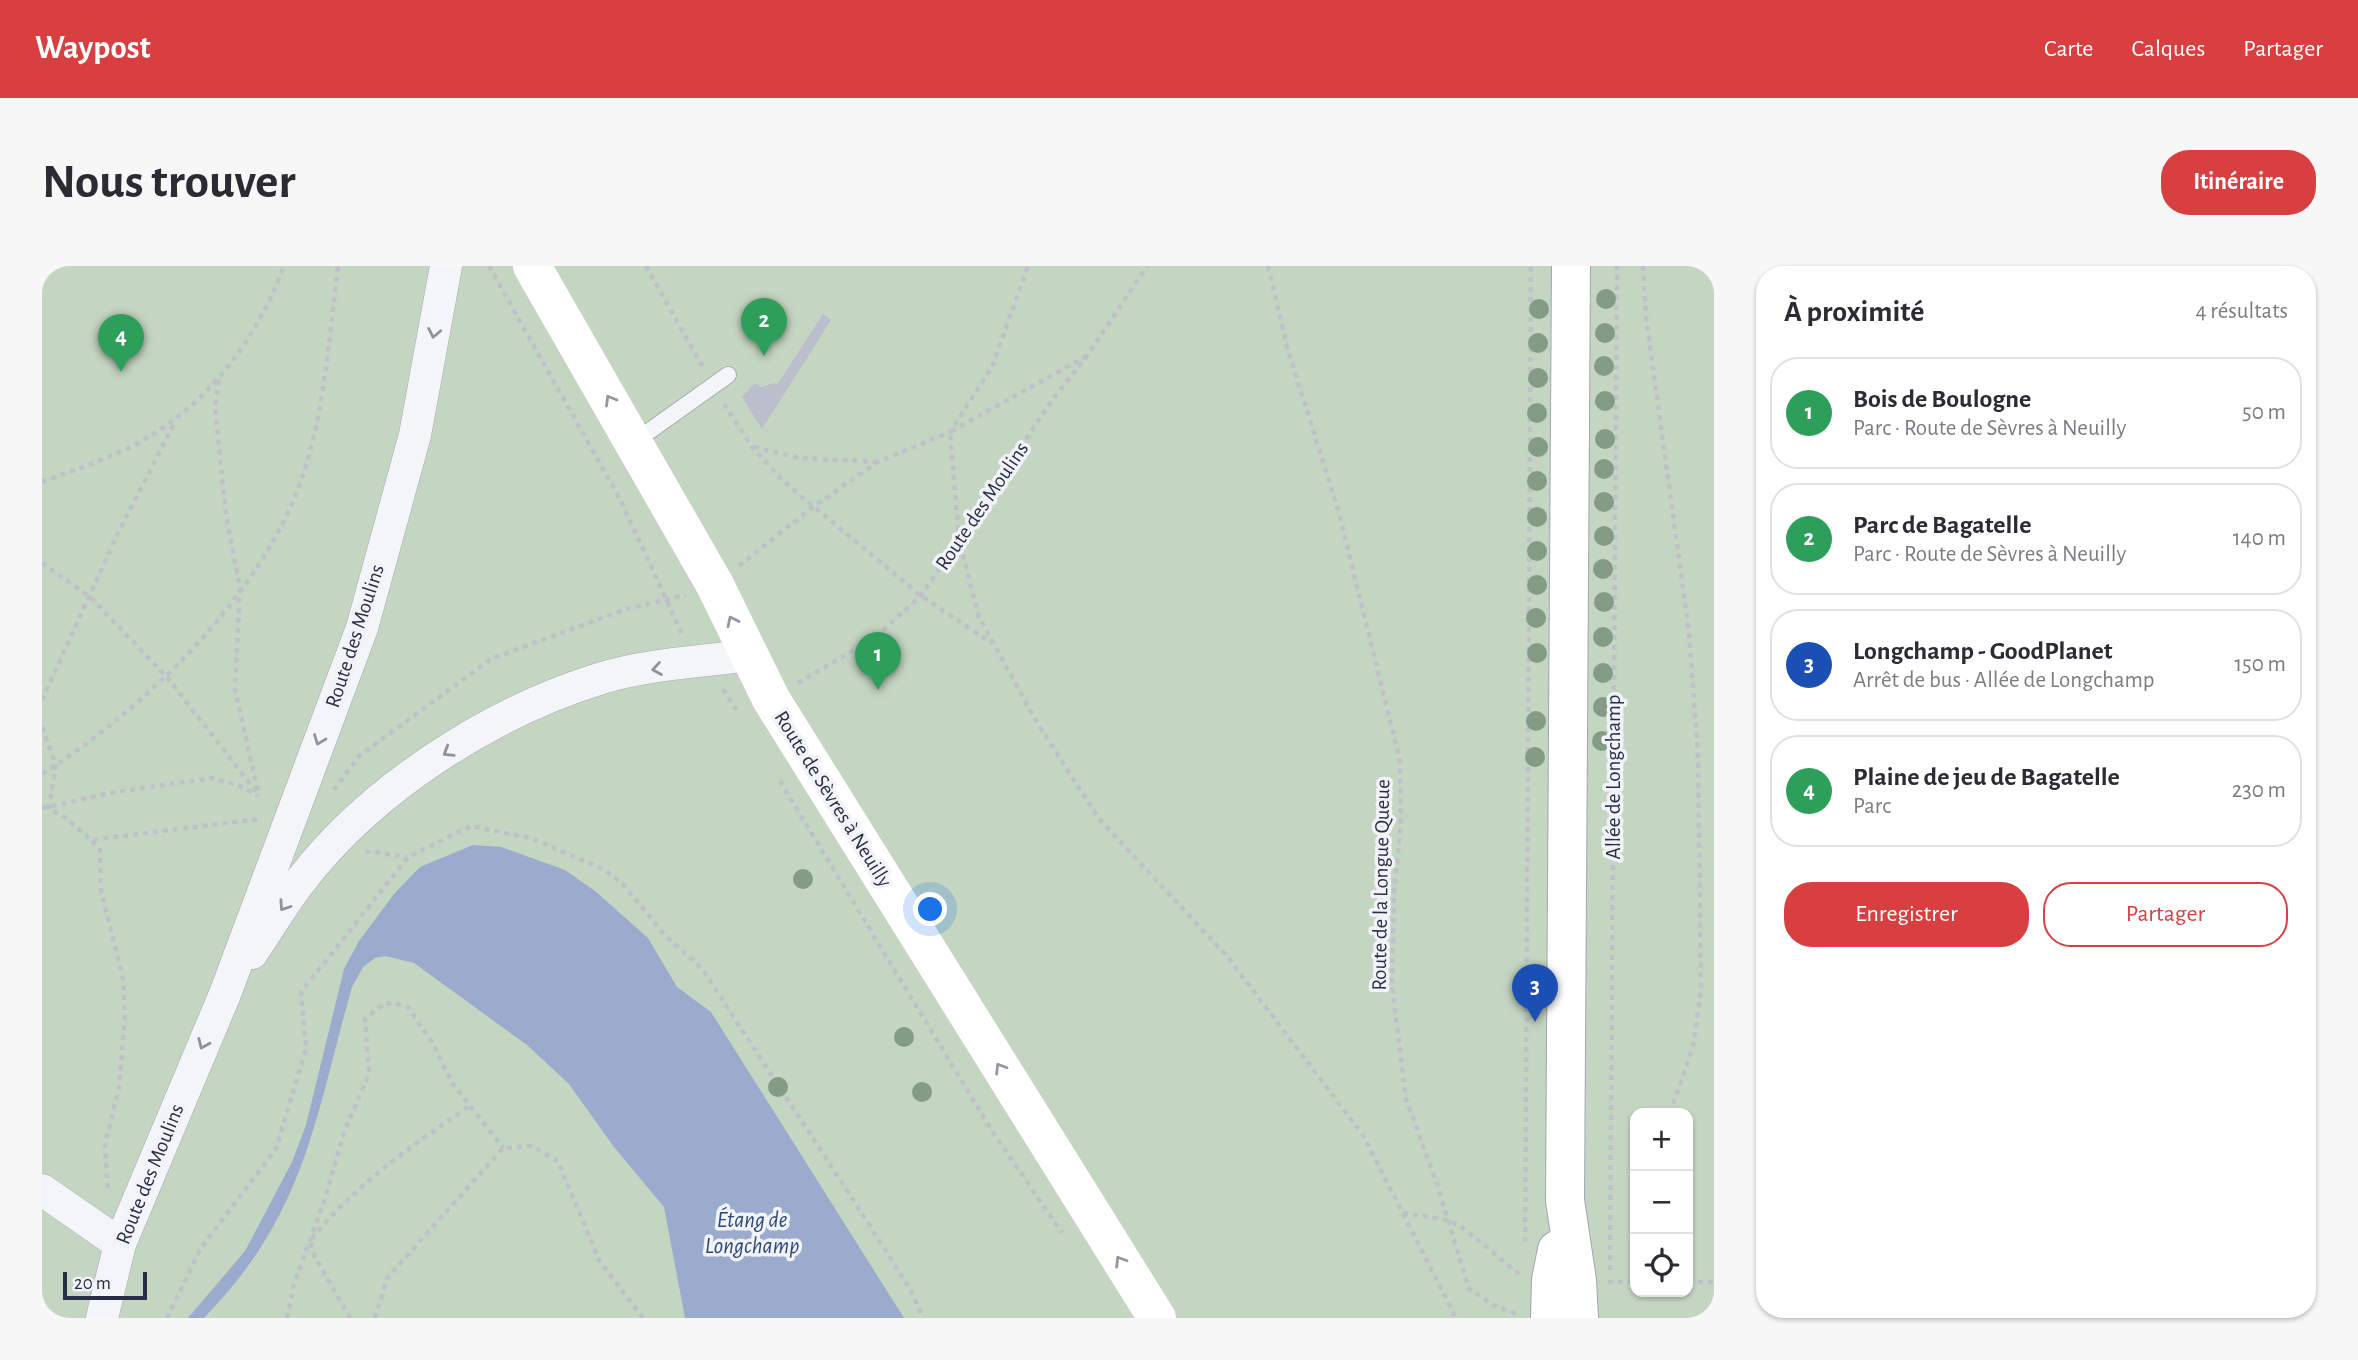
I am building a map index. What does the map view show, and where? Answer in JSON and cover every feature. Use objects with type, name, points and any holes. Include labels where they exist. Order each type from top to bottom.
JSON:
[{"type":"street","name":"Route des Moulins","points":[[102,1318],[120,1244],[225,994],[362,628],[415,435],[446,266]]},
{"type":"street","name":"Route de Sèvres à Neuilly","points":[[532,266],[715,584],[771,699],[1157,1318]]},
{"type":"street","points":[[1571,266],[1565,1200],[1577,1282],[1578,1318]]},
{"type":"street","name":"Route des Moulins","points":[[225,994],[300,882],[346,832],[401,781],[541,700],[604,677],[749,655]]},
{"type":"street","points":[[42,1190],[120,1244]]},
{"type":"street","points":[[1534,1316],[1551,1280],[1565,1200]]},
{"type":"lane","points":[[634,442],[728,375]]},
{"type":"path","points":[[42,482],[130,447],[176,421],[219,380],[272,298],[284,266]]},
{"type":"path","points":[[42,774],[87,746],[139,704],[205,636],[281,532],[309,457],[326,382],[338,266]]},
{"type":"path","points":[[646,266],[713,386],[752,447],[782,480],[921,596],[993,645]]},
{"type":"path","points":[[1028,266],[992,367],[950,432],[959,540],[979,617],[1036,721],[1099,819],[1226,955],[1363,1135],[1456,1318]]},
{"type":"path","name":"Route des Moulins","points":[[771,699],[874,638],[921,596],[1053,399],[1087,356],[1147,266]]},
{"type":"path","name":"Route de la Longue Queue","points":[[1268,266],[1288,349],[1339,513],[1400,761],[1401,820],[1394,893],[1392,985],[1406,1099],[1469,1289],[1493,1305],[1534,1316]]},
{"type":"path","points":[[1525,1253],[1531,266]]},
{"type":"path","name":"Allée de Longchamp","points":[[1617,266],[1611,1268],[1597,1282],[1630,1282]]},
{"type":"path","points":[[1643,266],[1646,317],[1689,632],[1699,756],[1701,990],[1693,1047],[1672,1108]]},
{"type":"path","points":[[329,797],[359,756],[491,659],[626,609],[669,601],[715,584],[814,506],[878,462],[950,432],[1087,356]]},
{"type":"path","points":[[219,380],[215,407],[225,502],[240,588],[235,689],[259,796]]},
{"type":"path","points":[[42,700],[89,596],[176,421]]},
{"type":"path","points":[[752,447],[799,458],[878,462]]},
{"type":"path","points":[[42,563],[89,596],[166,676],[259,796]]},
{"type":"path","points":[[42,727],[55,765],[45,809]]},
{"type":"path","points":[[45,809],[116,792],[211,778],[238,785],[291,815]]},
{"type":"path","points":[[45,809],[66,818],[100,850],[101,890],[123,979],[125,1015],[118,1088],[106,1145],[108,1191],[93,1227]]},
{"type":"path","points":[[91,840],[291,815]]},
{"type":"path","points":[[167,1318],[201,1248],[276,1149],[306,1049],[301,992],[408,857],[471,826],[531,838],[603,869],[622,883],[662,932],[703,970],[865,1217],[910,1289],[923,1318]]},
{"type":"path","points":[[287,1318],[294,1284],[344,1132],[369,1074],[365,1019],[386,1003],[407,1006],[432,1042],[452,1083],[503,1148]]},
{"type":"path","points":[[310,1241],[344,1204],[422,1138],[470,1107]]},
{"type":"path","points":[[375,1318],[387,1278],[503,1148],[532,1146],[558,1161],[600,1262],[643,1318]]},
{"type":"path","points":[[1404,1213],[1448,1220],[1492,1250],[1525,1279],[1525,1266]]},
{"type":"path","points":[[310,1241],[315,1257],[350,1318]]},
{"type":"path","points":[[1693,1282],[1714,1282]]},
{"type":"path","points":[[1704,1318],[1714,1304]]},
{"type":"green space","points":[[42,266],[1714,266],[1714,1318],[42,1318]]},
{"type":"water","name":"Étang de Longchamp","points":[[473,845],[501,847],[565,870],[595,891],[648,938],[677,987],[711,1012],[904,1318],[685,1318],[664,1207],[614,1147],[569,1084],[527,1045],[414,963],[385,956],[375,958],[363,967],[352,987],[302,1163],[286,1202],[265,1241],[238,1279],[204,1318],[188,1318],[245,1251],[292,1162],[306,1125],[344,969],[359,941],[394,894],[420,867]]},
{"type":"building","points":[[823,314],[831,320],[762,429],[742,397],[755,383],[761,387],[774,383],[777,385]]},
{"type":"place","name":"Parc de Bagatelle","points":[[764,356]]},
{"type":"place","name":"Plaine de jeu de Bagatelle","points":[[121,372]]},
{"type":"place","name":"Bois de Boulogne","points":[[878,690]]},
{"type":"place","name":"Longchamp - GoodPlanet","points":[[1535,1022]]}]
